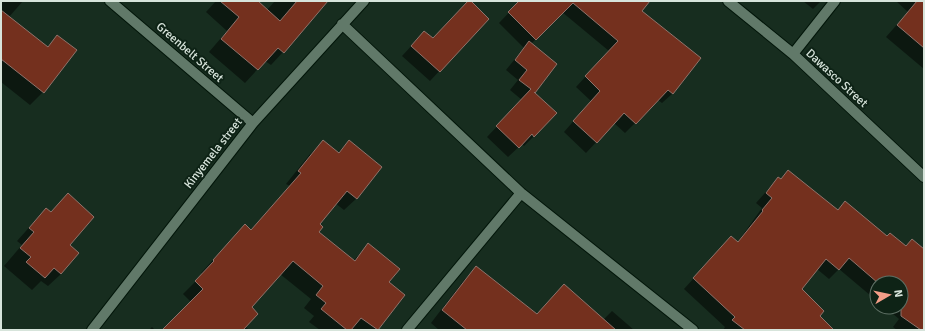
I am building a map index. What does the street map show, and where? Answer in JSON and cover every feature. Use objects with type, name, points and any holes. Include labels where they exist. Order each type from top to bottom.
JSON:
[{"type":"street","name":"Greenbelt Street","points":[[110,1],[253,123]]},
{"type":"street","name":"Kinyemela street","points":[[92,330],[253,123],[364,1]]},
{"type":"street","name":"Dawasco Street","points":[[728,1],[793,54],[924,177]]},
{"type":"street","points":[[793,54],[835,1]]},
{"type":"street","points":[[342,24],[521,193],[693,330]]},
{"type":"street","points":[[407,330],[521,193]]},
{"type":"building","points":[[220,1],[258,1],[280,21],[297,1],[328,1],[284,53],[278,48],[258,70],[221,39],[239,17]]},
{"type":"building","points":[[468,1],[471,1],[489,19],[440,72],[411,46],[424,31],[433,38]]},
{"type":"building","points":[[519,1],[650,1],[642,11],[701,58],[673,94],[668,90],[636,124],[624,113],[597,143],[573,121],[600,91],[585,76],[618,41],[573,3],[536,40],[508,12]]},
{"type":"building","points":[[917,1],[924,1],[924,48],[897,25]]},
{"type":"building","points":[[1,10],[48,47],[57,35],[77,50],[44,93],[1,59]]},
{"type":"building","points":[[529,41],[557,64],[535,93],[557,113],[534,137],[532,134],[519,148],[496,126],[531,89],[519,80],[527,70],[515,60]]},
{"type":"building","points":[[323,140],[339,153],[349,140],[382,167],[357,199],[347,191],[320,224],[323,227],[319,232],[355,261],[368,243],[400,269],[389,282],[405,295],[378,330],[361,318],[351,330],[347,330],[321,309],[326,303],[316,295],[323,286],[293,261],[252,307],[258,314],[243,330],[162,330],[203,289],[195,281],[245,224],[251,230],[301,173],[298,171]]},
{"type":"building","points":[[788,170],[838,210],[845,201],[887,236],[890,233],[906,246],[912,239],[924,249],[924,330],[921,330],[901,316],[909,315],[909,275],[869,275],[849,258],[839,270],[826,259],[802,289],[824,311],[820,316],[834,330],[745,330],[732,320],[735,317],[693,278],[731,236],[738,242],[772,198],[766,193],[778,177],[781,179]]},
{"type":"building","points":[[68,193],[94,217],[70,245],[79,253],[61,274],[54,268],[45,278],[26,262],[31,257],[20,248],[34,232],[29,228],[46,208],[51,212]]},
{"type":"building","points":[[476,266],[537,314],[564,284],[616,330],[467,330],[442,310]]}]
